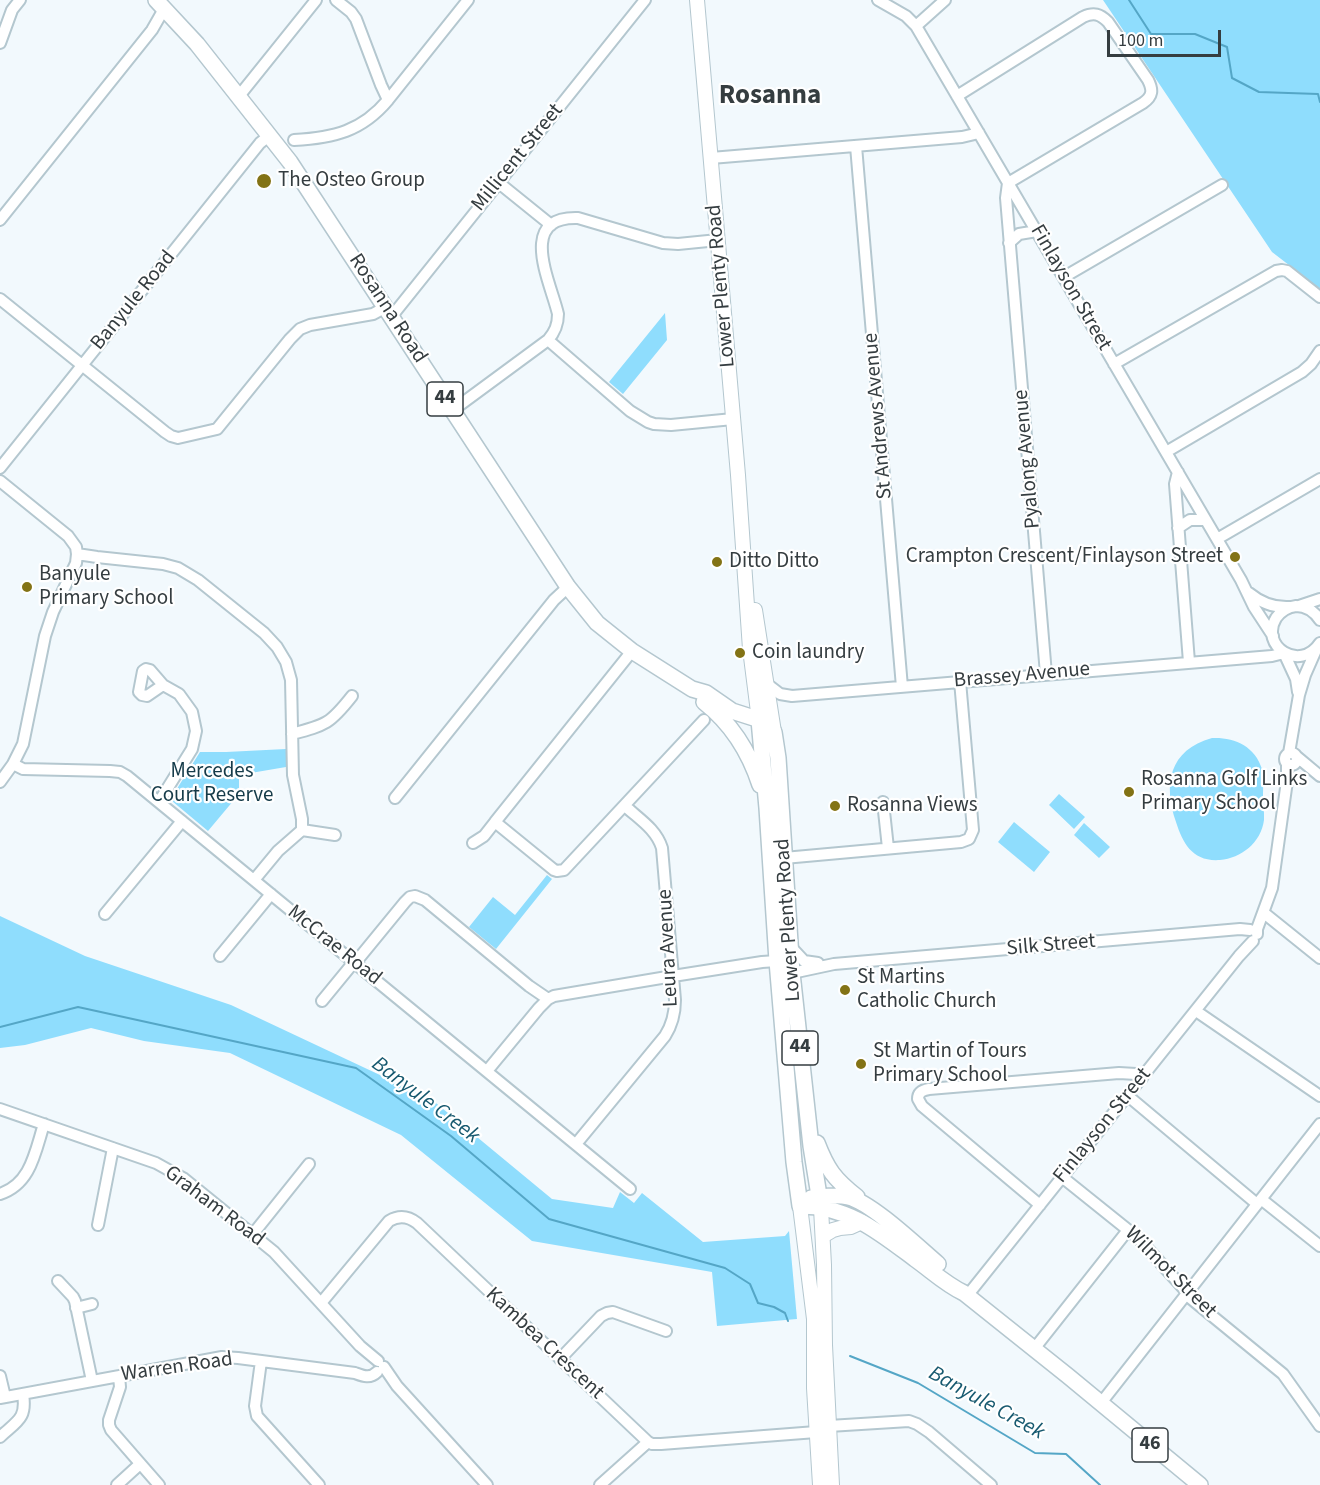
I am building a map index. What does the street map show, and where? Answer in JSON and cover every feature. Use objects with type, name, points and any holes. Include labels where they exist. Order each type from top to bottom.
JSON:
[{"type":"highway","name":"Rosanna Road","points":[[164,8],[198,44],[301,178],[568,588],[597,623],[632,651],[692,689],[723,719],[735,733],[752,762],[767,808]]},
{"type":"highway","name":"Rosanna Road","points":[[692,689],[706,693],[735,712],[759,720]]},
{"type":"highway","name":"Lower Plenty Road","points":[[759,720],[769,734],[778,758],[792,973],[820,1203]]},
{"type":"highway","points":[[735,733],[744,738],[769,734]]},
{"type":"highway","name":"Lower Plenty Road","points":[[769,734],[764,770],[777,961],[799,1203]]},
{"type":"highway","points":[[764,770],[770,759],[778,758]]},
{"type":"highway","name":"46","points":[[809,1123],[824,1162],[838,1182],[956,1279],[966,1294]]},
{"type":"highway","points":[[796,1182],[808,1184],[814,1167]]},
{"type":"highway","name":"46","points":[[820,1203],[833,1196],[848,1197],[869,1208]]},
{"type":"highway","name":"46","points":[[799,1203],[820,1203],[862,1222],[949,1286],[966,1294],[1200,1485]]},
{"type":"main road","name":"Lower Plenty Road","points":[[697,0],[746,573],[750,649],[759,720]]},
{"type":"main road","name":"Lower Plenty Road","points":[[746,573],[757,618],[767,684],[770,706],[769,734]]},
{"type":"main road","name":"Lower Plenty Road","points":[[799,1203],[814,1319],[814,1388],[832,1485]]},
{"type":"main road","name":"Lower Plenty Road","points":[[820,1203],[823,1236],[825,1345],[820,1485]]},
{"type":"main road","points":[[823,1236],[833,1230],[851,1227],[862,1222]]},
{"type":"street","points":[[0,43],[3,22],[20,0]]},
{"type":"street","points":[[239,96],[316,0]]},
{"type":"street","points":[[336,0],[356,19],[388,100]]},
{"type":"street","points":[[294,140],[320,138],[349,130],[374,115],[468,0]]},
{"type":"street","name":"Millicent Street","points":[[389,312],[499,183],[645,0]]},
{"type":"street","name":"Finlayson Street","points":[[878,0],[906,16],[916,26],[1247,590],[1254,607],[1277,646],[1284,653]]},
{"type":"street","points":[[916,26],[945,0]]},
{"type":"street","points":[[0,220],[152,30],[164,8]]},
{"type":"street","points":[[957,96],[1089,14],[1095,14],[1108,22],[1148,80],[1152,94],[1143,103],[1008,183]]},
{"type":"street","points":[[711,158],[962,137],[979,133]]},
{"type":"street","name":"Banyule Road","points":[[0,468],[260,143],[270,135]]},
{"type":"street","name":"St Andrews Avenue","points":[[856,146],[902,687]]},
{"type":"street","points":[[499,183],[551,225]]},
{"type":"street","name":"Pyalong Avenue","points":[[1008,183],[1006,198],[1009,243],[1046,674]]},
{"type":"street","points":[[1064,277],[1222,185]]},
{"type":"street","points":[[453,410],[548,340],[555,331],[558,320],[557,308],[541,249],[543,238],[551,225],[561,219],[578,218],[663,243],[678,244],[718,240]]},
{"type":"street","points":[[1009,243],[1019,234],[1037,231]]},
{"type":"street","points":[[1114,364],[1276,271],[1287,271],[1320,297]]},
{"type":"street","points":[[0,299],[174,437],[217,429],[300,329],[310,325],[389,312]]},
{"type":"street","points":[[548,340],[642,420],[654,424],[671,425],[733,419]]},
{"type":"street","points":[[1166,452],[1302,372],[1320,351]]},
{"type":"street","points":[[1178,472],[1175,484],[1189,662]]},
{"type":"street","points":[[1217,539],[1320,479]]},
{"type":"street","points":[[0,481],[68,536],[74,543],[77,554],[76,563],[53,612],[45,636],[23,744],[13,764],[0,782]]},
{"type":"street","points":[[1178,528],[1190,520],[1206,520]]},
{"type":"street","points":[[77,554],[163,564],[178,568],[198,580],[264,633],[282,654],[289,671],[292,689],[293,775],[302,830],[278,851],[254,880]]},
{"type":"street","points":[[395,798],[554,600],[568,588]]},
{"type":"street","name":"Finlayson Street","points":[[1247,590],[1272,606],[1297,606]]},
{"type":"street","points":[[1253,657],[1267,651],[1273,637],[1276,618],[1282,611],[1320,600]]},
{"type":"street","points":[[1297,606],[1310,609],[1320,620]]},
{"type":"street","points":[[1319,645],[1305,675],[1299,695],[1292,740],[1293,760],[1320,776]]},
{"type":"street","name":"Brassey Avenue","points":[[770,706],[792,696],[1272,656],[1284,653],[1303,656],[1313,652],[1319,645]]},
{"type":"street","points":[[473,843],[484,836],[632,651]]},
{"type":"street","points":[[1284,653],[1295,677],[1299,695]]},
{"type":"street","points":[[784,858],[964,842],[971,836],[973,830],[960,681]]},
{"type":"street","points":[[767,684],[780,694],[792,696]]},
{"type":"street","points":[[159,802],[192,749],[196,731],[192,712],[179,694],[163,685]]},
{"type":"street","points":[[292,734],[327,723],[337,715],[352,696]]},
{"type":"street","points":[[495,822],[554,870],[560,871],[567,868],[704,720]]},
{"type":"street","name":"Finlayson Street","points":[[966,1294],[1239,956],[1264,913],[1272,888],[1287,781],[1293,760]]},
{"type":"street","name":"McCrae Road","points":[[13,764],[23,769],[110,771],[120,772],[127,776],[630,1190]]},
{"type":"street","points":[[883,802],[888,848]]},
{"type":"street","name":"Leura Avenue","points":[[576,1144],[668,1031],[675,1007],[662,848],[652,830],[625,806]]},
{"type":"street","points":[[105,914],[182,821]]},
{"type":"street","points":[[302,830],[335,835]]},
{"type":"street","points":[[220,956],[271,894]]},
{"type":"street","points":[[322,1001],[412,896],[418,896],[536,992],[548,999]]},
{"type":"street","points":[[1264,913],[1320,958]]},
{"type":"street","name":"Silk Street","points":[[792,973],[834,964],[1232,931],[1250,935]]},
{"type":"street","name":"Silk Street","points":[[790,946],[804,962],[834,964]]},
{"type":"street","points":[[487,1071],[548,999],[554,996],[777,961]]},
{"type":"street","points":[[1196,1011],[1320,1096]]},
{"type":"street","points":[[1040,1205],[924,1108],[918,1096],[922,1091],[1107,1074],[1128,1073],[1142,1078]]},
{"type":"street","points":[[1128,1096],[1259,1202],[1320,1246]]},
{"type":"street","name":"Graham Road","points":[[0,1109],[156,1164],[192,1185],[283,1260],[377,1367],[487,1485]]},
{"type":"street","points":[[0,1194],[14,1189],[27,1174],[44,1124]]},
{"type":"street","points":[[1101,1403],[1320,1124]]},
{"type":"street","points":[[98,1225],[113,1148]]},
{"type":"street","points":[[253,1234],[309,1164]]},
{"type":"street","name":"Wilmot Street","points":[[1062,1178],[1147,1247],[1189,1298],[1283,1374],[1320,1426]]},
{"type":"street","name":"Kambea Crescent","points":[[321,1303],[389,1221],[398,1217],[408,1218],[417,1222],[648,1442]]},
{"type":"street","points":[[1034,1349],[1128,1230]]},
{"type":"street","points":[[58,1281],[73,1297],[92,1381]]},
{"type":"street","points":[[76,1308],[92,1304]]},
{"type":"street","points":[[561,1359],[601,1316],[607,1313],[618,1314],[666,1331]]},
{"type":"street","name":"Warren Road","points":[[2,1398],[216,1358],[238,1358],[355,1373],[377,1367]]},
{"type":"street","points":[[261,1361],[255,1406],[257,1416],[319,1485]]},
{"type":"street","points":[[0,1376],[2,1398]]},
{"type":"street","points":[[119,1376],[120,1387],[109,1425],[159,1485]]},
{"type":"street","points":[[0,1437],[23,1415],[25,1405],[23,1394]]},
{"type":"street","points":[[600,1485],[648,1442],[661,1444],[909,1421],[928,1432],[991,1485]]},
{"type":"street","points":[[117,1485],[140,1464]]},
{"type":"green space","points":[[1103,0],[1320,0],[1320,289],[1272,252]]},
{"type":"green space","points":[[665,313],[667,340],[623,394],[609,382]]},
{"type":"green space","points":[[1212,738],[1228,739],[1243,744],[1259,761],[1263,776],[1264,820],[1259,836],[1242,853],[1220,860],[1203,858],[1190,850],[1176,822],[1170,795],[1170,782],[1178,760],[1198,743]]},
{"type":"green space","name":"Mercedes Court Reserve","points":[[286,749],[286,767],[239,775],[239,794],[208,831],[172,801],[173,795],[200,752]]},
{"type":"green space","points":[[1059,794],[1085,817],[1074,829],[1049,805]]},
{"type":"green space","points":[[1014,822],[1050,852],[1034,872],[998,842]]},
{"type":"green space","points":[[1084,823],[1110,847],[1099,858],[1074,835]]},
{"type":"green space","points":[[547,875],[552,879],[496,949],[469,927],[493,897],[515,915]]},
{"type":"green space","points":[[0,916],[85,956],[231,1005],[431,1099],[552,1199],[613,1208],[620,1192],[634,1203],[642,1193],[703,1242],[785,1236],[789,1231],[797,1319],[717,1326],[712,1272],[532,1241],[401,1135],[230,1053],[144,1041],[91,1028],[25,1045],[0,1048]]},
{"type":"waterway","points":[[1129,0],[1151,34],[1195,34],[1227,47],[1232,78],[1259,92],[1318,94],[1320,102]]},
{"type":"waterway","name":"Banyule Creek","points":[[0,1027],[78,1007],[356,1068],[451,1136],[549,1219],[725,1268],[750,1284],[758,1303],[774,1307],[785,1313],[788,1321]]},
{"type":"waterway","name":"Banyule Creek","points":[[850,1356],[918,1383],[1035,1453],[1066,1454],[1100,1485]]},
{"type":"place","name":"The Osteo Group","points":[[264,181]]},
{"type":"place","name":"Crampton Crescent/Finlayson Street","points":[[1235,557]]},
{"type":"place","name":"Ditto Ditto","points":[[717,562]]},
{"type":"place","name":"Banyule Primary School","points":[[27,587]]},
{"type":"place","name":"Coin laundry","points":[[740,653]]},
{"type":"place","name":"Rosanna Golf Links Primary School","points":[[1129,792]]},
{"type":"place","name":"Rosanna Views","points":[[835,806]]},
{"type":"place","name":"St Martins Catholic Church","points":[[845,990]]},
{"type":"place","name":"St Martin of Tours Primary School","points":[[861,1064]]},
{"type":"district","name":"Rosanna","points":[[770,97]]}]
